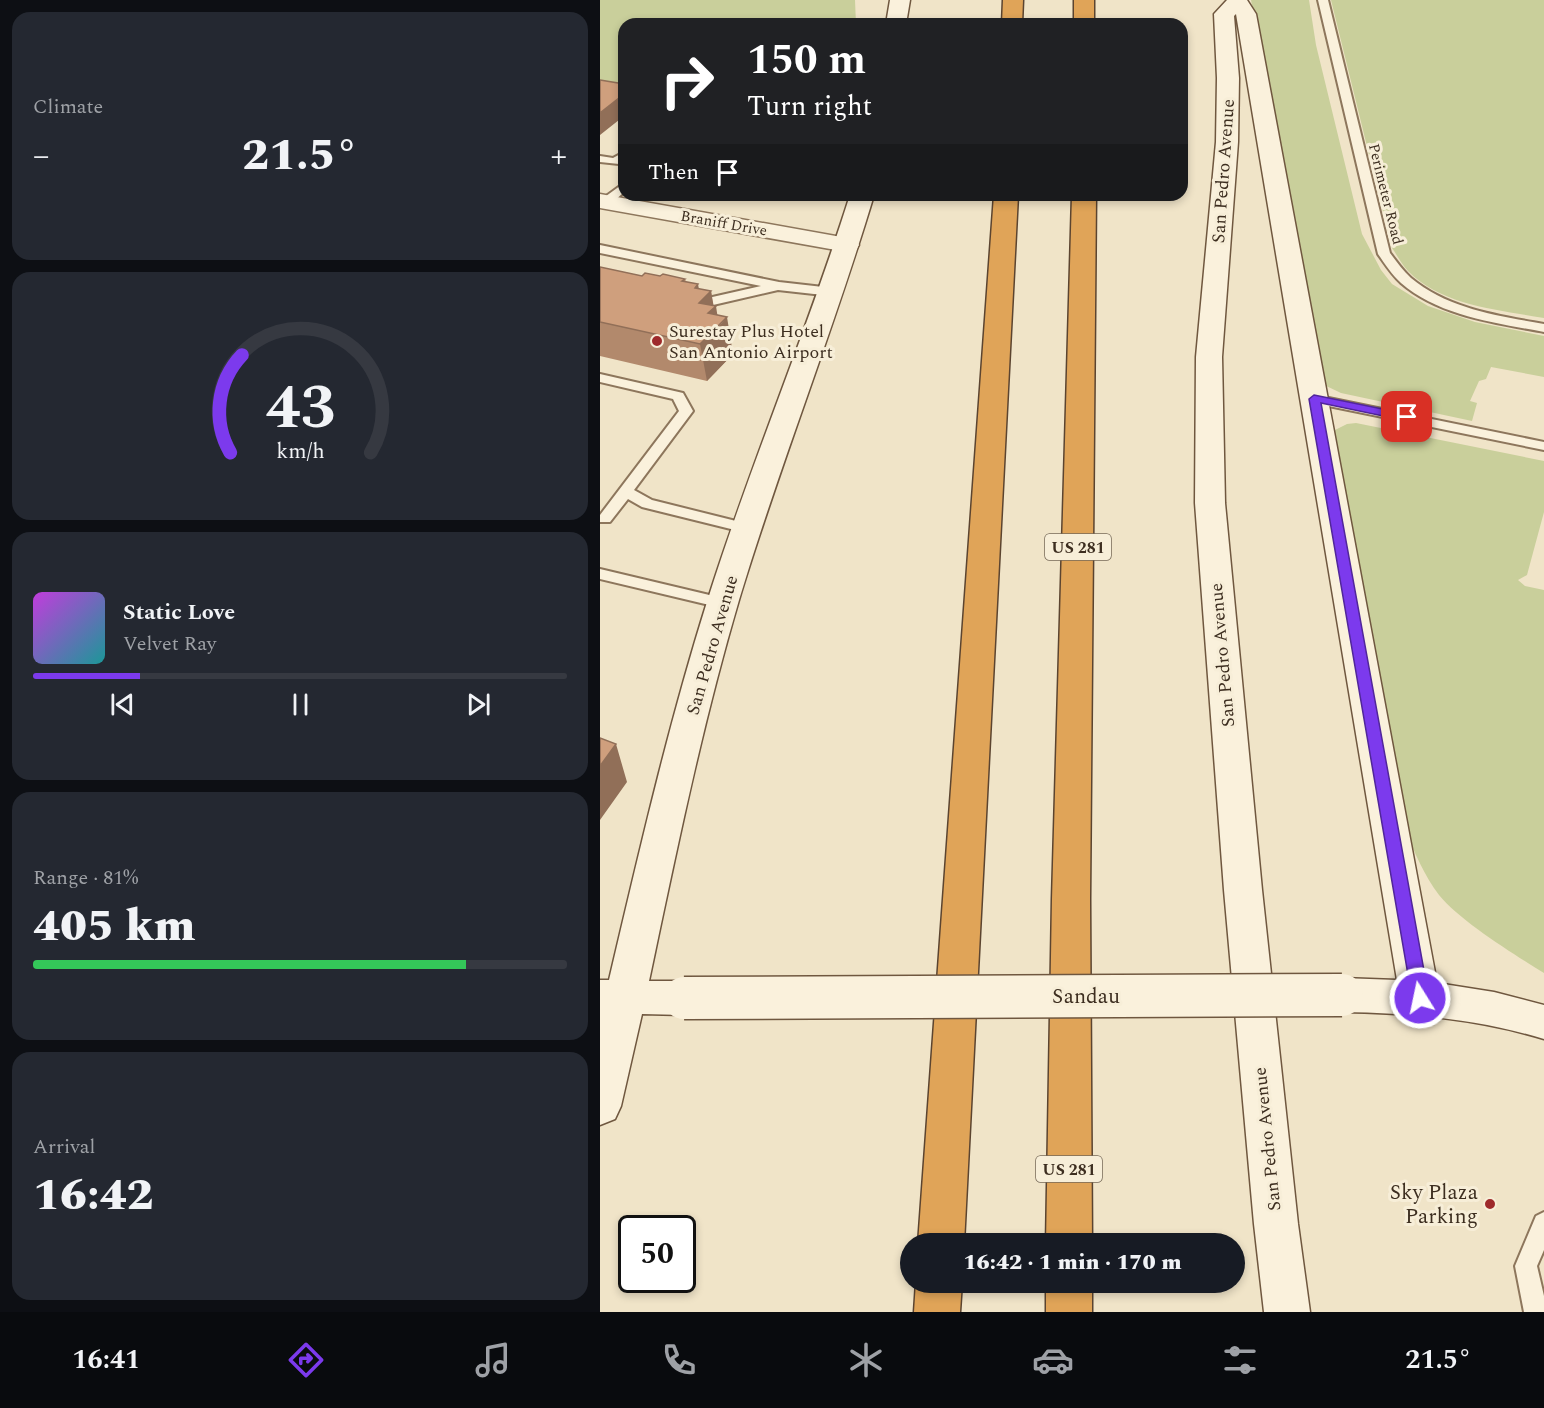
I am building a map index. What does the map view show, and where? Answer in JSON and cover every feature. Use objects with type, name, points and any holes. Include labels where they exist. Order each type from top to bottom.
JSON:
[{"type":"highway","points":[[1012,18],[1013,0]]},
{"type":"highway","points":[[1084,0],[1084,18]]},
{"type":"highway","points":[[942,1233],[1006,201]]},
{"type":"highway","name":"US 281","points":[[1069,1233],[1071,899],[1084,201]]},
{"type":"highway","points":[[937,1312],[938,1293]]},
{"type":"highway","points":[[1069,1293],[1069,1312]]},
{"type":"main road","points":[[897,18],[900,0]]},
{"type":"main road","name":"San Pedro Avenue","points":[[1287,1312],[1272,1190],[1241,867],[1209,483],[1209,357],[1227,142],[1228,78],[1224,14],[1237,1],[1246,14],[1420,998]]},
{"type":"main road","name":"Braniff Drive","points":[[634,201],[847,245]]},
{"type":"main road","name":"San Pedro Avenue","points":[[600,1106],[613,998],[642,918],[701,680],[723,603],[747,528],[832,292],[860,201]]},
{"type":"main road","name":"Sandau","points":[[613,998],[1342,995],[1420,998],[1488,1006],[1544,1022]]},
{"type":"lane","name":"Perimeter Road","points":[[1323,0],[1384,254],[1408,283],[1440,301],[1490,317],[1544,328]]},
{"type":"lane","points":[[600,159],[618,160]]},
{"type":"lane","points":[[600,249],[666,267],[779,286],[832,292]]},
{"type":"lane","points":[[713,301],[779,286]]},
{"type":"lane","points":[[600,378],[678,396],[686,411],[605,519]]},
{"type":"lane","points":[[1314,399],[1544,446]]},
{"type":"lane","points":[[625,491],[647,504],[747,528]]},
{"type":"lane","points":[[600,574],[723,603]]},
{"type":"lane","points":[[1536,1312],[1526,1266],[1544,1223]]},
{"type":"green space","points":[[600,0],[855,0],[856,18],[618,18],[618,87],[600,84]]},
{"type":"green space","points":[[1251,0],[1309,0],[1316,45],[1362,234],[1381,270],[1392,284],[1428,306],[1475,322],[1544,336],[1544,377],[1491,367],[1486,379],[1479,381],[1470,401],[1477,403],[1472,421],[1341,393],[1322,384]]},
{"type":"green space","points":[[1331,0],[1544,0],[1544,318],[1472,305],[1454,299],[1422,283],[1402,263],[1392,248]]},
{"type":"green space","points":[[1356,423],[1544,461],[1544,512],[1527,575],[1518,580],[1525,586],[1544,590],[1544,973],[1488,937],[1448,905],[1429,880],[1405,830],[1333,431],[1347,424]]},
{"type":"building","points":[[600,80],[618,83],[618,99],[600,113]]},
{"type":"building","points":[[600,267],[642,276],[645,273],[660,276],[663,274],[698,284],[695,288],[711,291],[699,303],[716,306],[708,313],[727,317],[700,344],[600,322]]},
{"type":"building","points":[[600,738],[616,744],[600,766]]},
{"type":"place","name":"Surestay Plus Hotel San Antonio Airport","points":[[657,341]]},
{"type":"place","name":"Sky Plaza Parking","points":[[1490,1204]]},
{"type":"route","points":[[1407,417],[1314,399],[1420,998]]}]
